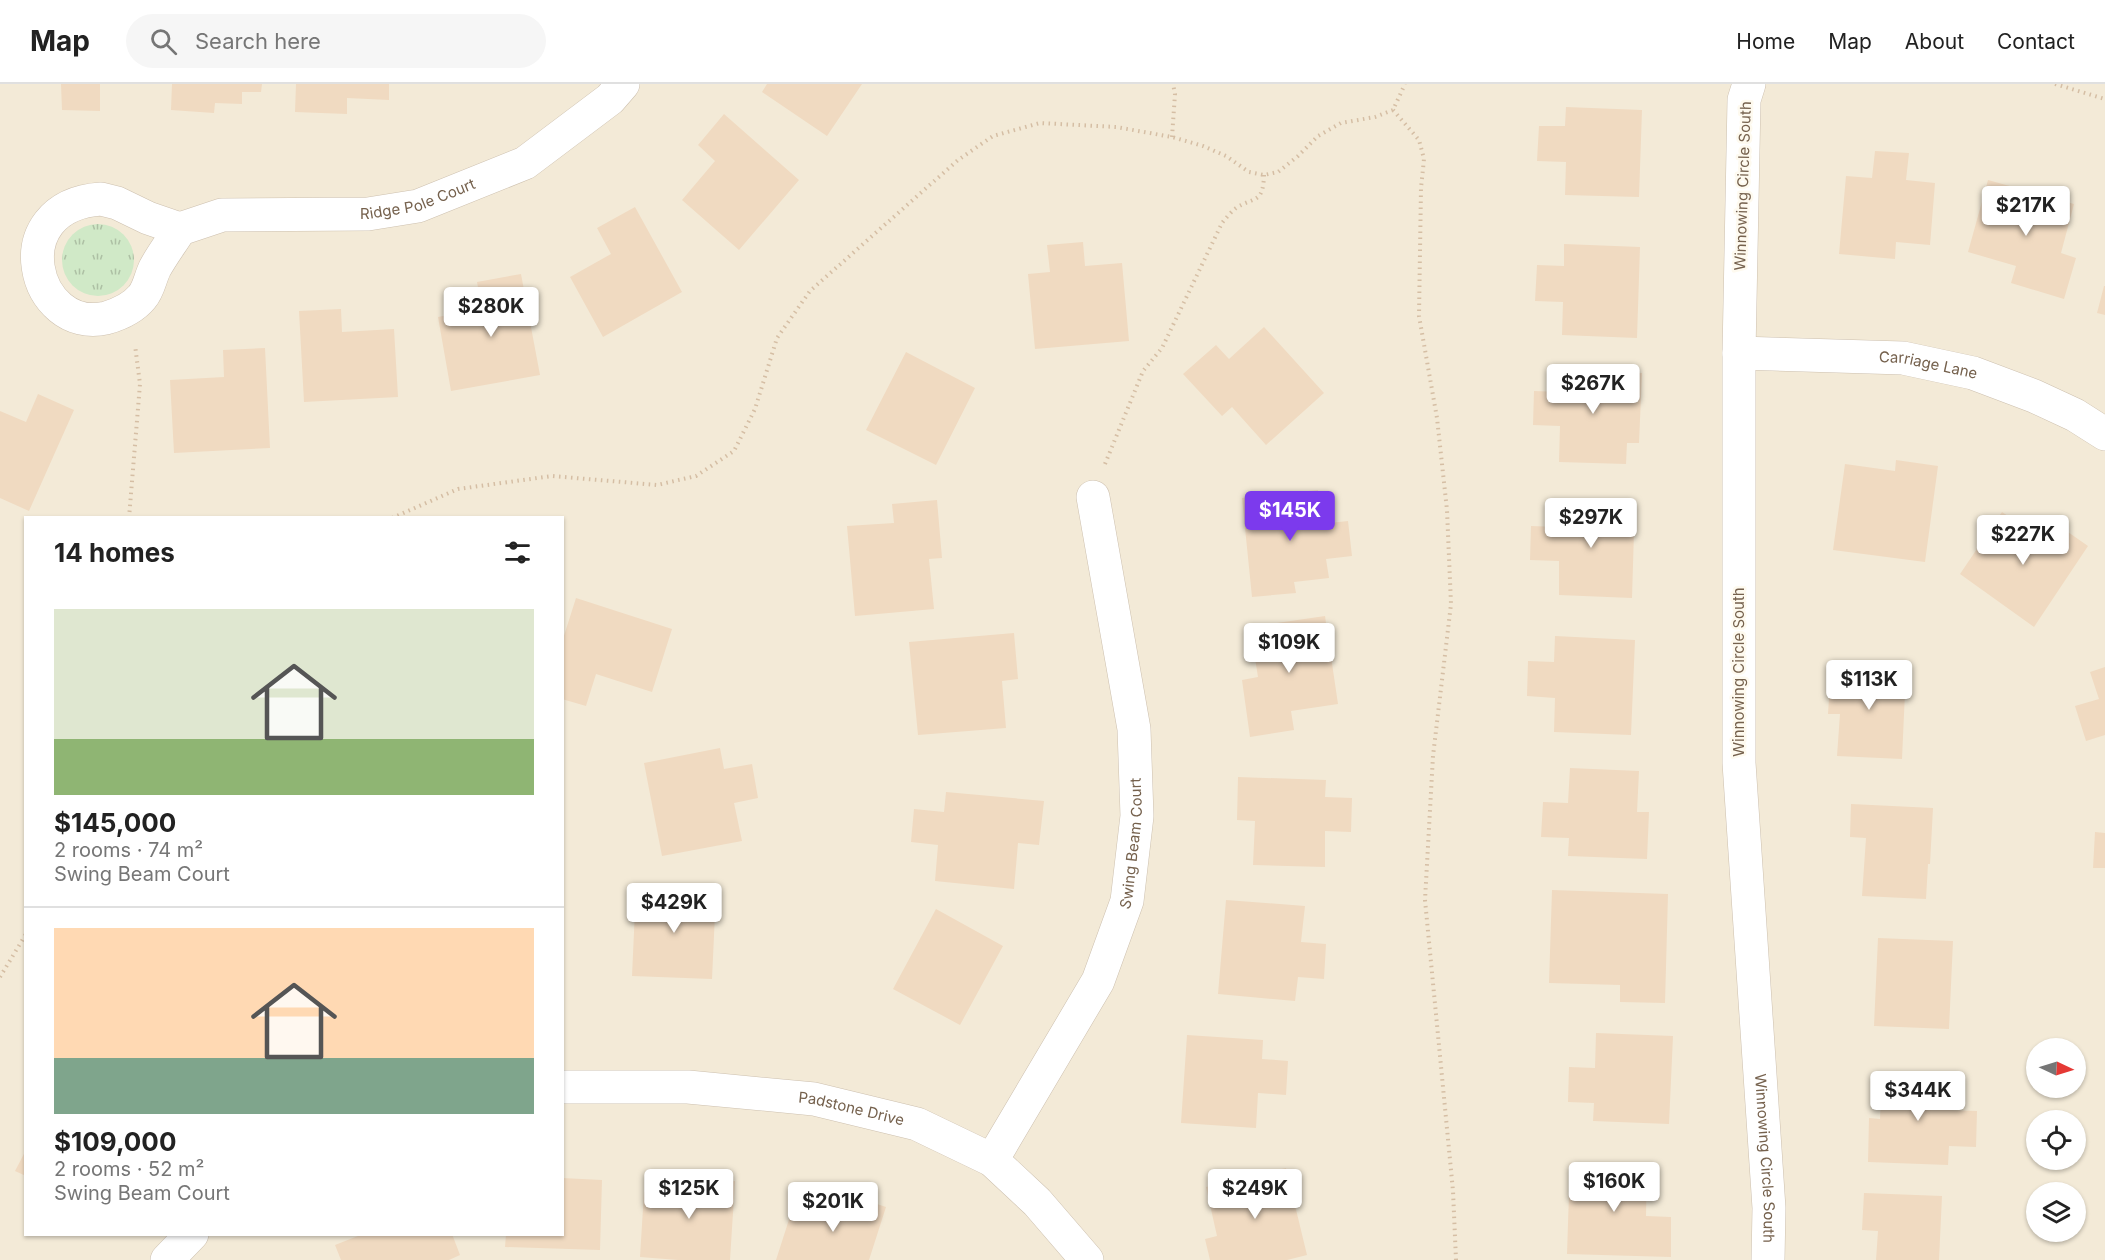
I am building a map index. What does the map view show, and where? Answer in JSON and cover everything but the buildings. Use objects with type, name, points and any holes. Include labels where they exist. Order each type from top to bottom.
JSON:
[{"type":"street","name":"Ridge Pole Court","points":[[180,229],[222,215],[368,214],[418,206],[525,163],[610,99],[623,84]]},
{"type":"street","name":"Winnowing Circle South","points":[[1749,84],[1744,100],[1739,353],[1739,763],[1768,1208],[1768,1260]]},
{"type":"street","points":[[101,199],[117,203],[148,218],[180,229],[155,268],[150,284],[142,297],[125,311],[101,319],[85,318],[70,313],[46,293],[39,278],[36,261],[38,244],[44,229],[54,216],[68,206],[84,200],[101,199]]},
{"type":"street","name":"Carriage Lane","points":[[1739,353],[1903,358],[1973,373],[2034,396],[2075,415],[2105,434]]},
{"type":"street","name":"Swing Beam Court","points":[[992,1160],[1098,981],[1127,901],[1137,816],[1134,729],[1092,497]]},
{"type":"street","name":"Padstone Drive","points":[[564,1087],[688,1087],[814,1099],[917,1124],[992,1160],[1037,1202],[1087,1260]]},
{"type":"street","points":[[167,1260],[190,1236]]},
{"type":"path","points":[[1172,137],[1175,94],[1173,84]]},
{"type":"path","points":[[397,516],[458,489],[528,479],[552,476],[657,485],[696,476],[734,451],[755,410],[777,338],[810,291],[958,160],[993,136],[1040,123],[1116,127],[1172,137],[1211,149],[1249,172],[1264,175],[1278,172],[1299,156],[1318,136],[1341,123],[1375,117],[1393,110],[1405,84]]},
{"type":"path","points":[[2055,84],[2105,99]]},
{"type":"path","points":[[1393,110],[1419,140],[1424,159],[1421,188],[1419,316],[1437,418],[1448,510],[1451,604],[1433,756],[1425,900],[1453,1191],[1456,1260]]},
{"type":"path","points":[[1092,497],[1143,371],[1161,348],[1222,223],[1235,209],[1255,201],[1263,190],[1264,175]]},
{"type":"path","points":[[125,311],[138,353],[141,384],[129,516]]},
{"type":"path","points":[[0,977],[24,937]]},
{"type":"shaded area","points":[[0,84],[2105,84],[2105,1260],[0,1260]]},
{"type":"green space","points":[[91,224],[105,224],[124,234],[134,253],[134,267],[124,286],[105,296],[91,296],[72,286],[62,267],[62,253],[72,234]]}]
